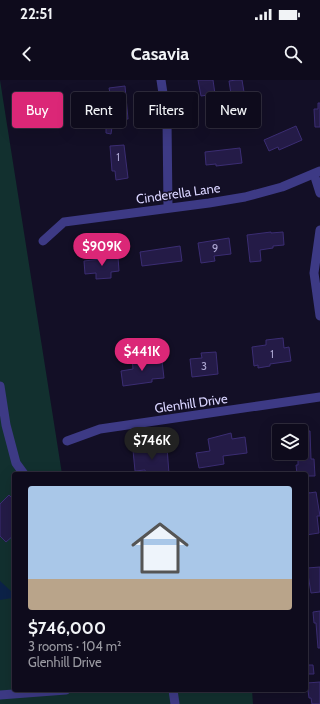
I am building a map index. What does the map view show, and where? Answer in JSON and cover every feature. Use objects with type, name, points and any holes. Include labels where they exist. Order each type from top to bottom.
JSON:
[{"type":"street","points":[[161,80],[167,120],[168,208]]},
{"type":"street","points":[[317,172],[320,193]]},
{"type":"street","name":"Cinderella Lane","points":[[42,241],[64,222],[245,197],[282,187],[317,172]]},
{"type":"street","points":[[320,230],[314,273],[320,316]]},
{"type":"street","points":[[0,386],[6,425],[16,463],[23,472]]},
{"type":"street","name":"Glenhill Drive","points":[[67,441],[100,429],[320,397]]},
{"type":"street","points":[[0,695],[40,692]]},
{"type":"street","points":[[173,692],[175,704]]},
{"type":"green space","points":[[0,80],[62,472],[12,472],[12,692],[252,692],[253,704],[0,704]]},
{"type":"water","points":[[0,581],[12,592],[12,598],[0,600]]},
{"type":"building","points":[[198,80],[213,80],[215,92],[206,92],[206,95],[201,96]]},
{"type":"building","points":[[242,80],[244,92],[231,92],[229,81]]},
{"type":"building","points":[[125,86],[126,92],[110,92],[109,88]]},
{"type":"building","points":[[126,97],[128,119],[126,119]]},
{"type":"building","points":[[318,103],[320,103],[320,127],[315,127],[314,109],[318,109]]},
{"type":"building","points":[[296,126],[302,140],[279,150],[278,147],[269,151],[264,140]]},
{"type":"building","points":[[106,128],[112,128],[111,134],[106,133]]},
{"type":"building","points":[[124,145],[128,178],[116,180],[115,171],[112,171],[110,146]]},
{"type":"building","points":[[240,148],[242,163],[216,166],[216,164],[206,165],[205,152]]},
{"type":"building","points":[[283,232],[284,245],[273,246],[273,248],[260,250],[261,261],[250,262],[247,235]]},
{"type":"building","points":[[229,238],[231,254],[214,256],[215,261],[201,263],[198,243]]},
{"type":"building","points":[[180,246],[182,261],[142,266],[140,252]]},
{"type":"building","points":[[118,257],[119,271],[111,272],[111,278],[96,279],[96,273],[85,274],[84,261]]},
{"type":"building","points":[[283,338],[284,348],[289,347],[291,361],[270,364],[270,366],[258,368],[258,365],[254,366],[252,347],[266,345],[266,340]]},
{"type":"building","points":[[216,352],[218,374],[192,377],[190,359],[202,358],[201,353]]},
{"type":"building","points":[[148,355],[149,363],[162,361],[164,378],[152,379],[152,382],[123,386],[121,371],[133,369],[132,357]]},
{"type":"building","points":[[308,431],[310,431],[311,459],[314,459],[315,476],[308,476],[308,472],[297,472],[296,465],[298,465],[298,460],[308,460]]},
{"type":"building","points":[[231,433],[232,439],[245,437],[247,453],[223,456],[224,464],[199,468],[196,453],[210,451],[208,439]]},
{"type":"building","points":[[167,447],[169,472],[146,472],[145,470],[135,471],[133,450]]},
{"type":"building","points":[[308,492],[316,492],[320,516],[317,516],[319,533],[308,535]]},
{"type":"building","points":[[9,495],[12,498],[12,537],[6,542],[0,536],[0,504]]},
{"type":"building","points":[[320,567],[320,592],[311,593],[308,568]]},
{"type":"building","points":[[320,611],[320,648],[318,648],[316,623],[314,623],[313,612]]},
{"type":"building","points":[[308,665],[313,665],[314,674],[308,674]]},
{"type":"building","points":[[320,682],[320,704],[312,704],[311,698],[309,698],[308,683]]}]
